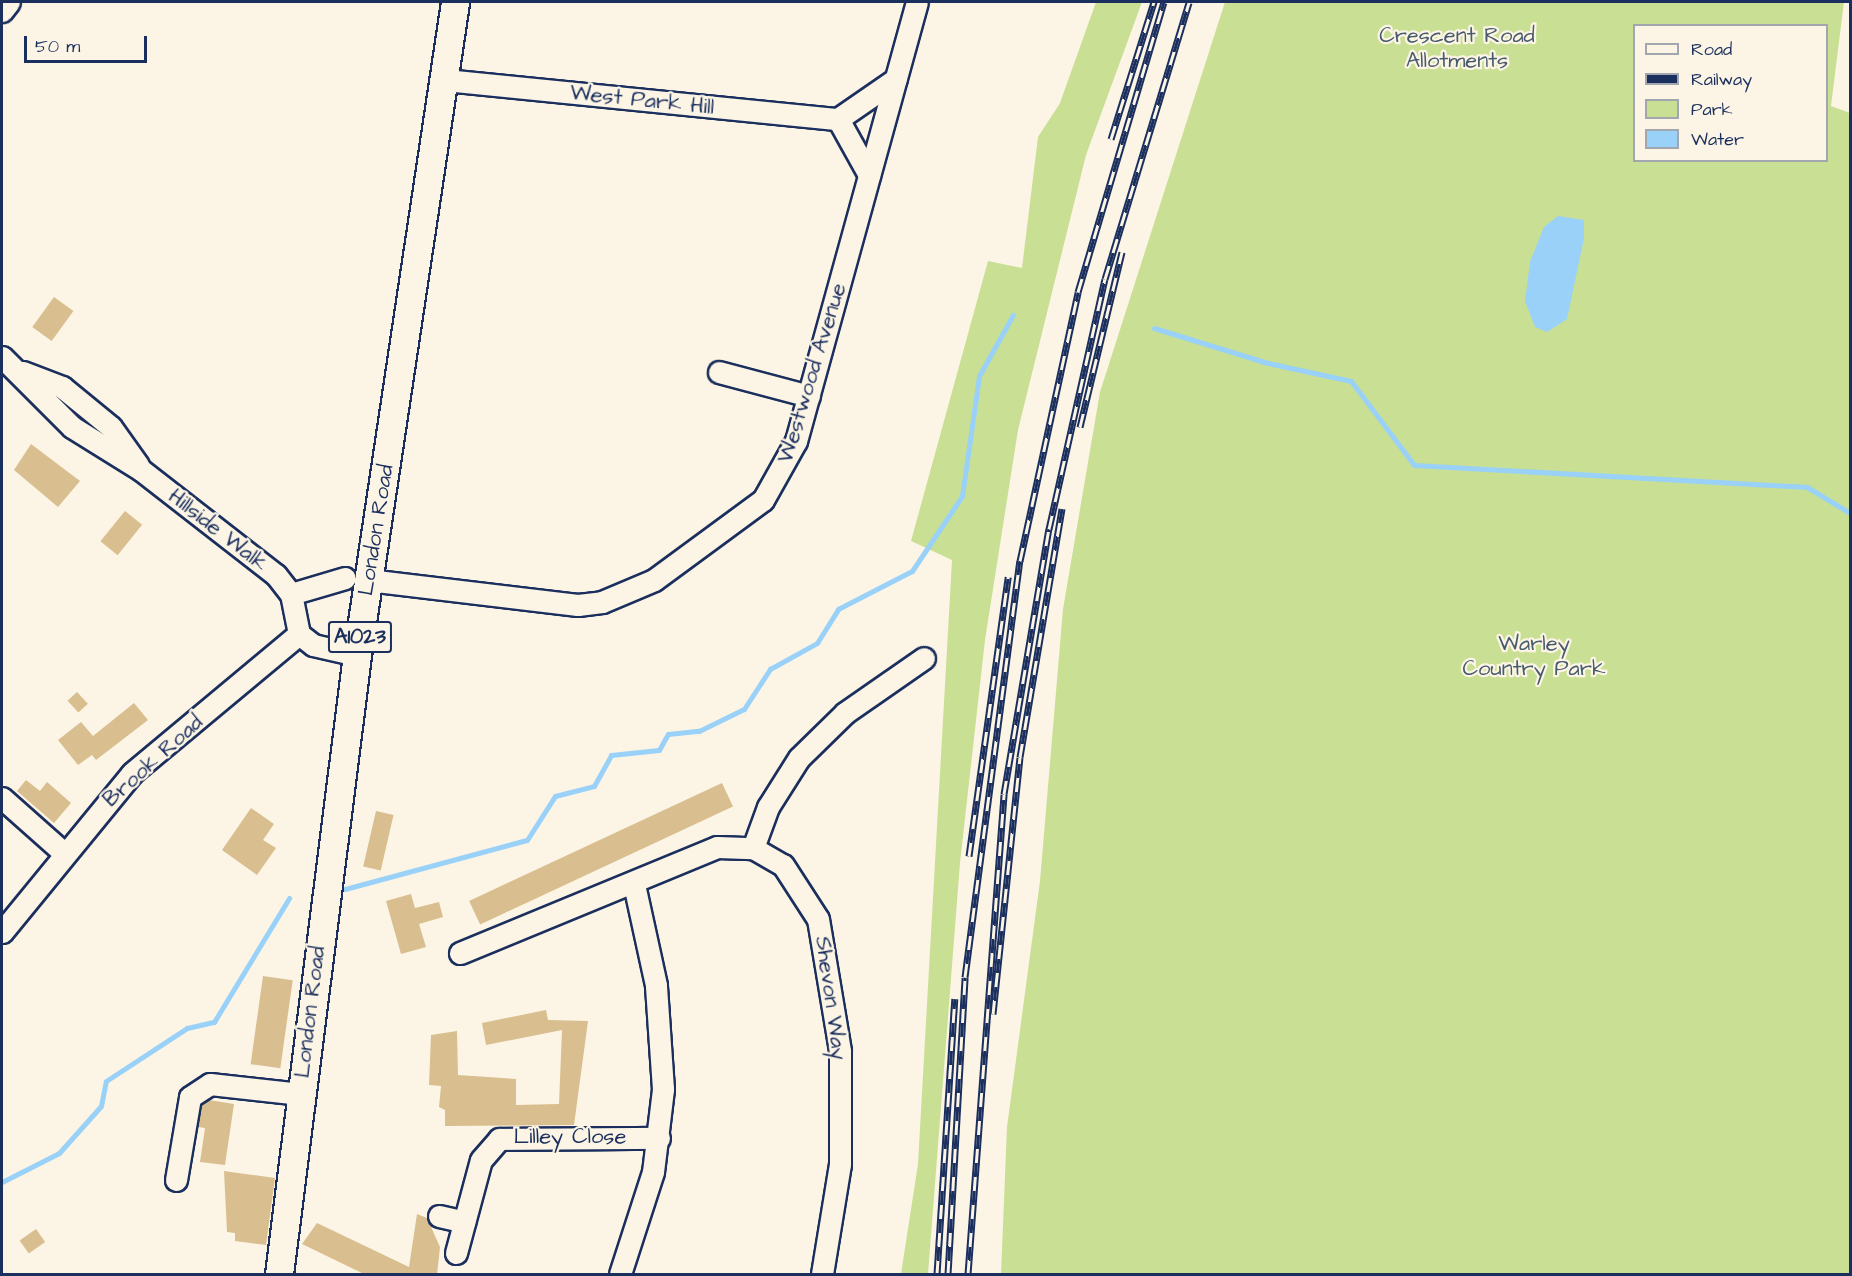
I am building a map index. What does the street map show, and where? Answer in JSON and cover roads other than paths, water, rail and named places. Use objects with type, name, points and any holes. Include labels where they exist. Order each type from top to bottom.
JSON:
[{"type":"main road","name":"London Road","points":[[279,1275],[357,655],[356,579],[446,80],[455,2]]},
{"type":"street","points":[[2,11],[9,2]]},
{"type":"street","name":"Westwood Avenue","points":[[356,579],[578,604],[637,591],[763,500],[788,462],[809,396],[917,2]]},
{"type":"street","points":[[869,175],[838,119],[896,79]]},
{"type":"street","name":"West Park Hill","points":[[446,80],[838,119]]},
{"type":"street","name":"Hillside Walk","points":[[2,357],[19,371],[62,387],[111,427],[141,470],[276,575],[291,594]]},
{"type":"street","points":[[718,372],[809,396]]},
{"type":"street","points":[[356,579],[291,594],[299,634],[314,645],[357,655]]},
{"type":"street","name":"Brook Road","points":[[2,932],[132,773],[299,634]]},
{"type":"street","points":[[753,848],[768,807],[799,758],[845,713],[924,658]]},
{"type":"street","points":[[2,798],[65,854]]},
{"type":"street","name":"Shevon Way","points":[[460,953],[634,884],[717,847],[753,848],[766,852],[798,882],[819,919],[830,963],[842,1114],[822,1275]]},
{"type":"street","points":[[620,1275],[644,1209],[658,1138],[662,1037],[634,884]]},
{"type":"street","points":[[176,1180],[190,1097],[210,1084],[300,1094]]},
{"type":"street","name":"Lilley Close","points":[[456,1253],[481,1160],[499,1139],[658,1138]]},
{"type":"street","points":[[439,1216],[464,1222]]},
{"type":"water","points":[[1558,216],[1584,220],[1584,238],[1567,319],[1547,332],[1535,327],[1525,301],[1530,262],[1544,227]]},
{"type":"waterway","points":[[345,889],[527,840],[555,796],[594,786],[611,755],[659,750],[668,734],[699,731],[744,709],[770,669],[817,643],[838,609],[912,571],[962,496],[979,376],[1013,315]]},
{"type":"waterway","points":[[1154,328],[1268,363],[1351,381],[1414,465],[1807,487],[1850,513]]},
{"type":"waterway","points":[[2,1182],[59,1153],[101,1106],[106,1081],[187,1028],[214,1022],[289,898]]},
{"type":"railway","points":[[1111,139],[1154,2]]},
{"type":"railway","points":[[948,1274],[965,977],[1020,561],[1078,292],[1164,2]]},
{"type":"railway","points":[[968,1274],[1004,794],[1049,529],[1105,279],[1189,2]]},
{"type":"railway","points":[[1080,427],[1122,252]]},
{"type":"railway","points":[[993,1014],[1020,757],[1062,509]]},
{"type":"railway","points":[[969,856],[1008,577]]},
{"type":"railway","points":[[937,1274],[955,999]]},
{"type":"park label","name":"Crescent Road Allotments","points":[[1457,48]]},
{"type":"park label","name":"Warley Country Park","points":[[1534,656]]}]
